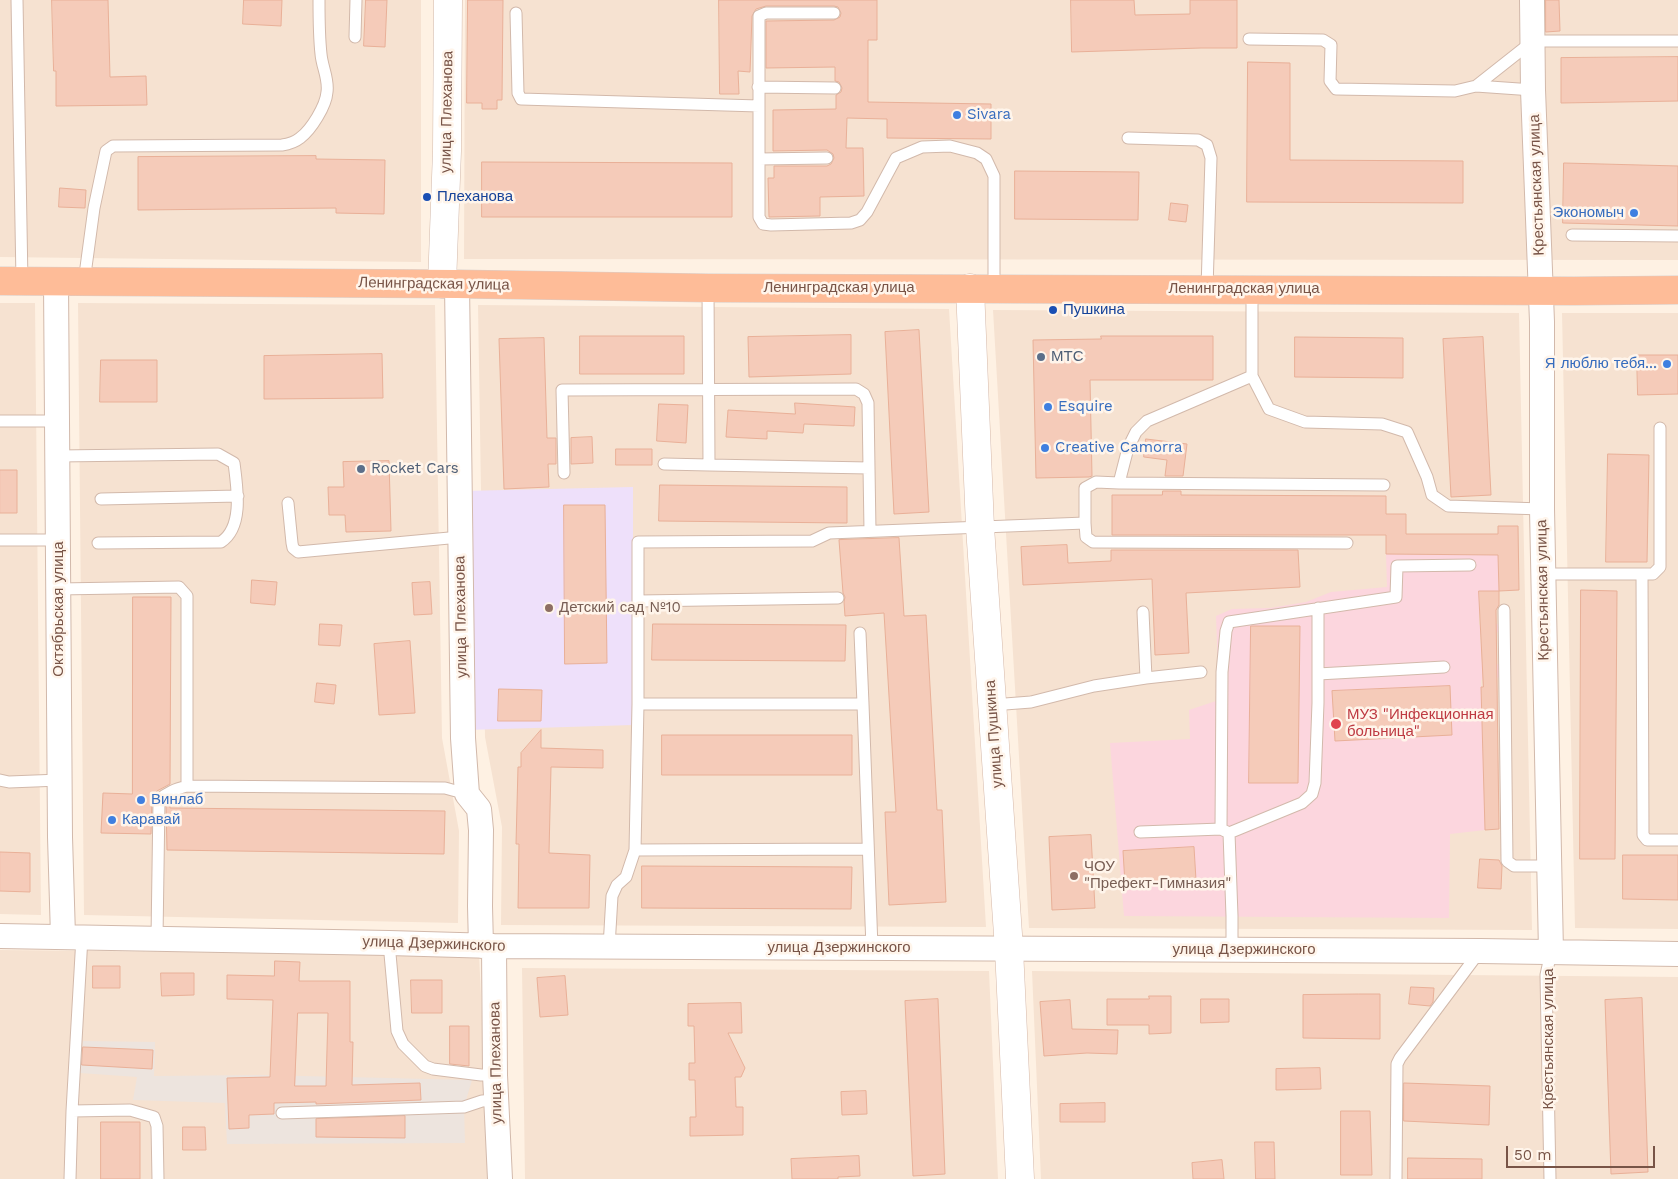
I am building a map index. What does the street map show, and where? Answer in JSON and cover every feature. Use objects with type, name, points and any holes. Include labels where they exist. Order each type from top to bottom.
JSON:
[{"type":"highway","name":"Ленинградская улица","points":[[11,281],[708,288],[1678,290]]},
{"type":"main road","name":"улица Плеханова","points":[[448,0],[447,151],[450,284]]},
{"type":"main road","name":"улица Пушкина","points":[[982,288],[980,527],[1009,949],[1020,1179]]},
{"type":"street","name":"Крестьянская улица","points":[[1532,0],[1533,90],[1541,291],[1543,574],[1552,952]]},
{"type":"street","name":"Октябрьская улица","points":[[56,282],[60,780],[72,937]]},
{"type":"street","name":"улица Плеханова","points":[[450,284],[460,537],[463,738],[467,794],[478,809],[481,830],[480,906],[487,946],[500,1179]]},
{"type":"street","name":"улица Дзержинского","points":[[0,936],[487,946],[1480,951],[1678,954]]},
{"type":"lane","points":[[11,281],[17,0]]},
{"type":"lane","points":[[84,282],[94,208],[106,151],[113,146],[282,145],[300,138],[308,130],[324,105],[328,85],[321,56],[319,0]]},
{"type":"lane","points":[[355,37],[356,0]]},
{"type":"lane","points":[[516,13],[518,92],[521,99],[760,106]]},
{"type":"lane","points":[[834,13],[766,13],[759,16],[759,217],[763,224],[771,225],[851,223],[860,220],[867,212],[896,158],[922,147],[950,146],[977,153],[986,159],[994,176],[982,288]]},
{"type":"lane","points":[[1249,39],[1323,40],[1331,45],[1330,82],[1336,89],[1455,91],[1476,86],[1533,90]]},
{"type":"lane","points":[[1476,86],[1533,41],[1678,41]]},
{"type":"lane","points":[[758,87],[835,88]]},
{"type":"lane","points":[[1128,138],[1198,140],[1207,145],[1211,158],[1207,289]]},
{"type":"lane","points":[[759,159],[827,158]]},
{"type":"lane","points":[[1572,234],[1678,236]]},
{"type":"lane","points":[[708,288],[709,464]]},
{"type":"lane","points":[[1252,290],[1252,376],[1269,410],[1306,422],[1382,424],[1407,432],[1432,495],[1448,506],[1542,509]]},
{"type":"lane","points":[[1119,483],[1128,448],[1136,432],[1147,421],[1252,376]]},
{"type":"lane","points":[[564,473],[562,390],[856,389],[860,391],[868,403],[870,531]]},
{"type":"lane","points":[[0,421],[58,421]]},
{"type":"lane","points":[[1543,574],[1653,574],[1660,567],[1660,428]]},
{"type":"lane","points":[[58,456],[218,454],[234,463],[238,496],[235,523],[228,538],[221,542],[98,543]]},
{"type":"lane","points":[[664,464],[869,468]]},
{"type":"lane","points":[[1347,543],[1093,542],[1086,537],[1085,488],[1096,482],[1384,485]]},
{"type":"lane","points":[[100,499],[238,496]]},
{"type":"lane","points":[[288,503],[293,548],[298,552],[460,537]]},
{"type":"lane","points":[[609,947],[612,896],[617,885],[626,877],[635,850],[640,601],[638,542],[812,541],[829,532],[1085,522]]},
{"type":"lane","points":[[0,540],[59,540]]},
{"type":"lane","points":[[1232,950],[1232,916],[1225,831],[1222,672],[1226,631],[1229,622],[1396,597],[1397,566],[1470,566]]},
{"type":"lane","points":[[1642,574],[1643,835],[1647,840],[1678,840]]},
{"type":"lane","points":[[59,589],[179,587],[187,596],[187,786]]},
{"type":"lane","points":[[640,601],[838,598]]},
{"type":"lane","points":[[1140,832],[1225,831],[1302,803],[1312,794],[1315,783],[1318,608]]},
{"type":"lane","points":[[1504,610],[1507,861],[1514,866],[1549,866]]},
{"type":"lane","points":[[1143,612],[1146,678]]},
{"type":"lane","points":[[860,633],[872,948]]},
{"type":"lane","points":[[1318,674],[1444,667]]},
{"type":"lane","points":[[992,705],[1031,702],[1094,686],[1201,672]]},
{"type":"lane","points":[[638,704],[863,704]]},
{"type":"lane","points":[[0,780],[9,782],[60,780]]},
{"type":"lane","points":[[157,938],[159,800],[171,791],[187,786],[445,788],[467,794]]},
{"type":"lane","points":[[635,850],[868,849]]},
{"type":"lane","points":[[70,1179],[72,937]]},
{"type":"lane","points":[[389,943],[397,1031],[404,1044],[425,1066],[434,1069],[495,1075]]},
{"type":"lane","points":[[1396,1179],[1397,1064],[1480,951]]},
{"type":"lane","name":"Крестьянская улица","points":[[1550,1179],[1546,975],[1552,952]]},
{"type":"lane","points":[[282,1114],[464,1107],[482,1101],[496,1100]]},
{"type":"lane","points":[[72,1111],[130,1110],[154,1118],[157,1126],[158,1179]]},
{"type":"shaded area","points":[[0,0],[421,0],[421,262],[0,257]]},
{"type":"shaded area","points":[[465,0],[1678,0],[1678,260],[464,259]]},
{"type":"shaded area","points":[[0,303],[35,303],[41,915],[0,914]]},
{"type":"shaded area","points":[[78,303],[435,305],[442,738],[459,831],[458,923],[84,915]]},
{"type":"shaded area","points":[[478,305],[949,309],[986,927],[501,925],[502,827],[485,737]]},
{"type":"shaded area","points":[[993,310],[1519,313],[1532,930],[1029,928]]},
{"type":"shaded area","points":[[1562,313],[1678,313],[1678,929],[1575,928]]},
{"type":"shaded area","name":"Детский сад №10","points":[[633,487],[633,725],[468,730],[463,491]]},
{"type":"shaded area","name":"МУЗ \"Инфекционная больница\"","points":[[1386,554],[1498,555],[1499,591],[1479,591],[1479,625],[1499,624],[1499,632],[1480,634],[1482,665],[1501,664],[1501,677],[1481,680],[1485,830],[1450,834],[1449,918],[1124,916],[1110,743],[1190,739],[1189,710],[1219,700],[1216,616],[1232,609],[1270,608],[1306,602],[1331,592],[1387,587]]},
{"type":"shaded area","points":[[0,950],[479,955],[490,1179],[0,1179]]},
{"type":"shaded area","points":[[522,968],[989,971],[998,1179],[525,1179]]},
{"type":"shaded area","points":[[1032,971],[1678,977],[1678,1179],[1041,1179]]},
{"type":"shaded area","points":[[83,1041],[155,1042],[154,1076],[260,1075],[472,1080],[464,1107],[465,1143],[227,1144],[225,1103],[133,1100],[137,1077],[80,1073]]},
{"type":"building","points":[[52,0],[108,0],[110,77],[146,76],[147,105],[56,106]]},
{"type":"building","points":[[244,0],[282,0],[281,26],[243,24]]},
{"type":"building","points":[[366,0],[387,0],[385,47],[364,46]]},
{"type":"building","points":[[468,0],[503,0],[502,100],[497,100],[497,109],[482,109],[482,103],[467,103]]},
{"type":"building","points":[[719,0],[877,0],[877,40],[868,40],[868,102],[991,104],[991,139],[887,138],[887,119],[847,118],[846,148],[863,148],[864,196],[820,197],[820,216],[769,217],[768,178],[774,178],[774,166],[827,166],[831,164],[834,158],[833,154],[827,150],[773,151],[773,110],[836,109],[836,95],[841,92],[842,88],[839,82],[835,81],[835,67],[766,68],[766,21],[834,20],[840,17],[841,13],[838,7],[834,6],[766,6],[756,9],[752,16],[750,72],[738,71],[739,94],[720,94]]},
{"type":"building","points":[[1071,0],[1134,0],[1135,15],[1190,14],[1190,0],[1237,0],[1237,48],[1072,52]]},
{"type":"building","points":[[1546,0],[1559,0],[1560,31],[1546,32]]},
{"type":"building","points":[[1678,57],[1678,101],[1561,103],[1561,58]]},
{"type":"building","points":[[1248,62],[1290,63],[1290,160],[1463,161],[1463,203],[1247,202]]},
{"type":"building","points":[[316,156],[316,159],[385,160],[384,214],[336,213],[336,208],[138,210],[138,157]]},
{"type":"building","points":[[482,162],[732,163],[732,217],[482,217]]},
{"type":"building","points":[[1564,163],[1678,166],[1678,226],[1563,223]]},
{"type":"building","points":[[1015,171],[1139,172],[1138,220],[1015,219]]},
{"type":"building","points":[[60,188],[86,190],[85,208],[59,207]]},
{"type":"building","points":[[1171,203],[1188,205],[1186,222],[1169,220]]},
{"type":"building","points":[[919,330],[929,512],[894,514],[885,332]]},
{"type":"building","points":[[851,335],[851,374],[749,377],[748,337]]},
{"type":"building","points":[[580,336],[684,336],[684,374],[580,374]]},
{"type":"building","points":[[1101,336],[1213,336],[1213,380],[1090,380],[1092,476],[1036,478],[1033,340],[1101,339]]},
{"type":"building","points":[[1295,337],[1403,338],[1403,378],[1295,377]]},
{"type":"building","points":[[1483,337],[1491,495],[1451,497],[1443,339]]},
{"type":"building","points":[[544,338],[547,438],[556,438],[556,464],[548,464],[549,487],[504,489],[499,339]]},
{"type":"building","points":[[382,354],[383,398],[264,399],[264,356]]},
{"type":"building","points":[[1637,355],[1678,355],[1678,394],[1638,395]]},
{"type":"building","points":[[101,360],[157,360],[157,402],[100,402]]},
{"type":"building","points":[[795,403],[855,407],[854,426],[804,424],[803,433],[767,431],[767,439],[726,437],[728,410],[795,414]]},
{"type":"building","points":[[659,404],[688,405],[686,443],[657,441]]},
{"type":"building","points":[[592,437],[593,463],[571,464],[571,438]]},
{"type":"building","points":[[1146,439],[1187,444],[1183,476],[1165,476],[1167,460],[1144,457]]},
{"type":"building","points":[[616,449],[652,449],[652,465],[616,465]]},
{"type":"building","points":[[1608,454],[1649,455],[1647,562],[1606,562]]},
{"type":"building","points":[[389,461],[391,531],[346,532],[345,515],[329,515],[328,487],[344,487],[343,462]]},
{"type":"building","points":[[0,470],[17,470],[17,513],[0,513]]},
{"type":"building","points":[[660,485],[847,487],[847,523],[659,521]]},
{"type":"building","points":[[1163,491],[1181,491],[1181,495],[1386,496],[1386,514],[1406,514],[1406,534],[1498,534],[1498,526],[1518,526],[1519,590],[1499,591],[1498,555],[1386,554],[1386,535],[1112,535],[1112,495],[1162,495]]},
{"type":"building","points":[[564,505],[605,505],[607,663],[565,664]]},
{"type":"building","points":[[899,538],[904,616],[926,615],[937,810],[942,810],[946,902],[889,905],[885,812],[896,812],[884,613],[845,616],[839,540]]},
{"type":"building","points":[[1067,545],[1068,563],[1111,561],[1111,550],[1298,550],[1300,587],[1186,593],[1189,653],[1155,655],[1152,579],[1023,585],[1021,547]]},
{"type":"building","points":[[252,580],[277,582],[275,605],[251,603]]},
{"type":"building","points":[[430,582],[432,614],[414,615],[412,583]]},
{"type":"building","points":[[1581,590],[1617,591],[1615,859],[1580,859]]},
{"type":"building","points":[[1479,591],[1499,591],[1499,605],[1496,610],[1499,829],[1485,830],[1481,687],[1483,687]]},
{"type":"building","points":[[133,597],[171,597],[170,784],[157,791],[152,797],[151,834],[101,833],[103,793],[132,794]]},
{"type":"building","points":[[320,624],[342,625],[340,646],[319,645]]},
{"type":"building","points":[[653,624],[846,625],[845,661],[652,660]]},
{"type":"building","points":[[1251,626],[1300,626],[1298,783],[1249,783]]},
{"type":"building","points":[[410,641],[415,713],[379,715],[374,644]]},
{"type":"building","points":[[317,683],[336,685],[334,704],[315,702]]},
{"type":"building","points":[[1450,686],[1452,735],[1335,741],[1332,691]]},
{"type":"building","points":[[499,689],[542,690],[541,721],[498,721]]},
{"type":"building","points":[[541,730],[541,748],[603,750],[603,768],[551,767],[549,853],[590,855],[589,908],[518,908],[519,844],[516,844],[518,767],[521,767],[521,753]]},
{"type":"building","points":[[662,735],[852,735],[852,775],[662,775]]},
{"type":"building","points":[[170,801],[170,808],[445,811],[444,854],[167,850],[166,803]]},
{"type":"building","points":[[1091,835],[1095,908],[1052,910],[1049,837]]},
{"type":"building","points":[[1194,847],[1196,880],[1125,884],[1123,851]]},
{"type":"building","points":[[0,852],[30,853],[30,892],[0,891]]},
{"type":"building","points":[[1623,855],[1678,855],[1678,900],[1623,899]]},
{"type":"building","points":[[1480,859],[1499,860],[1502,866],[1501,889],[1478,888]]},
{"type":"building","points":[[642,866],[852,867],[851,909],[642,908]]},
{"type":"building","points":[[275,961],[300,962],[299,981],[350,981],[350,1042],[353,1042],[352,1085],[420,1083],[421,1100],[316,1104],[316,1102],[274,1103],[274,1114],[249,1115],[249,1128],[229,1129],[227,1078],[270,1077],[273,1000],[227,999],[227,975],[274,976]],"holes":[[[298,1013],[328,1013],[326,1086],[295,1086]]]},
{"type":"building","points":[[93,966],[120,966],[120,988],[93,988]]},
{"type":"building","points":[[161,973],[194,973],[194,995],[162,996]]},
{"type":"building","points":[[565,976],[568,1015],[540,1017],[537,978]]},
{"type":"building","points":[[411,980],[442,980],[442,1013],[412,1013]]},
{"type":"building","points":[[1411,987],[1434,988],[1433,1002],[1430,1006],[1409,1004]]},
{"type":"building","points":[[1380,994],[1380,1039],[1303,1038],[1303,995]]},
{"type":"building","points":[[1149,996],[1171,996],[1171,1033],[1149,1034],[1149,1025],[1107,1025],[1107,999],[1149,999]]},
{"type":"building","points":[[1642,998],[1648,1172],[1611,1174],[1605,1000]]},
{"type":"building","points":[[938,999],[945,1174],[913,1176],[905,1001]]},
{"type":"building","points":[[1201,999],[1229,999],[1229,1022],[1201,1023]]},
{"type":"building","points":[[1070,1000],[1072,1029],[1118,1030],[1117,1054],[1087,1053],[1044,1056],[1040,1002]]},
{"type":"building","points":[[741,1003],[742,1033],[728,1033],[745,1068],[741,1077],[735,1077],[736,1107],[743,1107],[743,1135],[690,1136],[690,1117],[696,1117],[695,1080],[689,1080],[689,1063],[695,1063],[694,1026],[688,1026],[688,1004]]},
{"type":"building","points":[[450,1026],[469,1026],[469,1066],[450,1064]]},
{"type":"building","points":[[83,1047],[153,1050],[152,1069],[82,1065]]},
{"type":"building","points":[[1320,1068],[1321,1089],[1276,1090],[1276,1069]]},
{"type":"building","points":[[1404,1083],[1490,1086],[1489,1125],[1404,1121]]},
{"type":"building","points":[[866,1091],[867,1114],[842,1115],[841,1092]]},
{"type":"building","points":[[1105,1103],[1105,1122],[1060,1122],[1060,1104]]},
{"type":"building","points":[[1341,1111],[1370,1111],[1372,1175],[1341,1175]]},
{"type":"building","points":[[405,1116],[405,1138],[316,1137],[316,1119]]},
{"type":"building","points":[[101,1122],[140,1122],[140,1179],[101,1179]]},
{"type":"building","points":[[183,1127],[205,1127],[206,1150],[183,1150]]},
{"type":"building","points":[[1255,1142],[1274,1142],[1275,1179],[1256,1179]]},
{"type":"building","points":[[859,1156],[860,1176],[838,1177],[838,1179],[792,1179],[791,1159]]},
{"type":"building","points":[[1408,1158],[1482,1159],[1482,1179],[1408,1179]]},
{"type":"building","points":[[1222,1160],[1224,1179],[1193,1179],[1192,1163]]},
{"type":"place","name":"Sivara","points":[[957,115]]},
{"type":"place","name":"Плеханова","points":[[427,197]]},
{"type":"place","name":"Экономыч","points":[[1634,213]]},
{"type":"place","name":"Пушкина","points":[[1053,310]]},
{"type":"place","name":"МТС","points":[[1041,357]]},
{"type":"place","name":"Я люблю тебя...","points":[[1667,364]]},
{"type":"place","name":"Esquire","points":[[1048,407]]},
{"type":"place","name":"Creative Camorra","points":[[1045,448]]},
{"type":"place","name":"Rocket Cars","points":[[361,469]]},
{"type":"place","name":"Детский сад №10","points":[[549,608]]},
{"type":"place","name":"МУЗ \"Инфекционная больница\"","points":[[1336,724]]},
{"type":"place","name":"Винлаб","points":[[141,800]]},
{"type":"place","name":"Каравай","points":[[112,820]]},
{"type":"place","name":"ЧОУ \"Префект-Гимназия\"","points":[[1074,876]]}]
